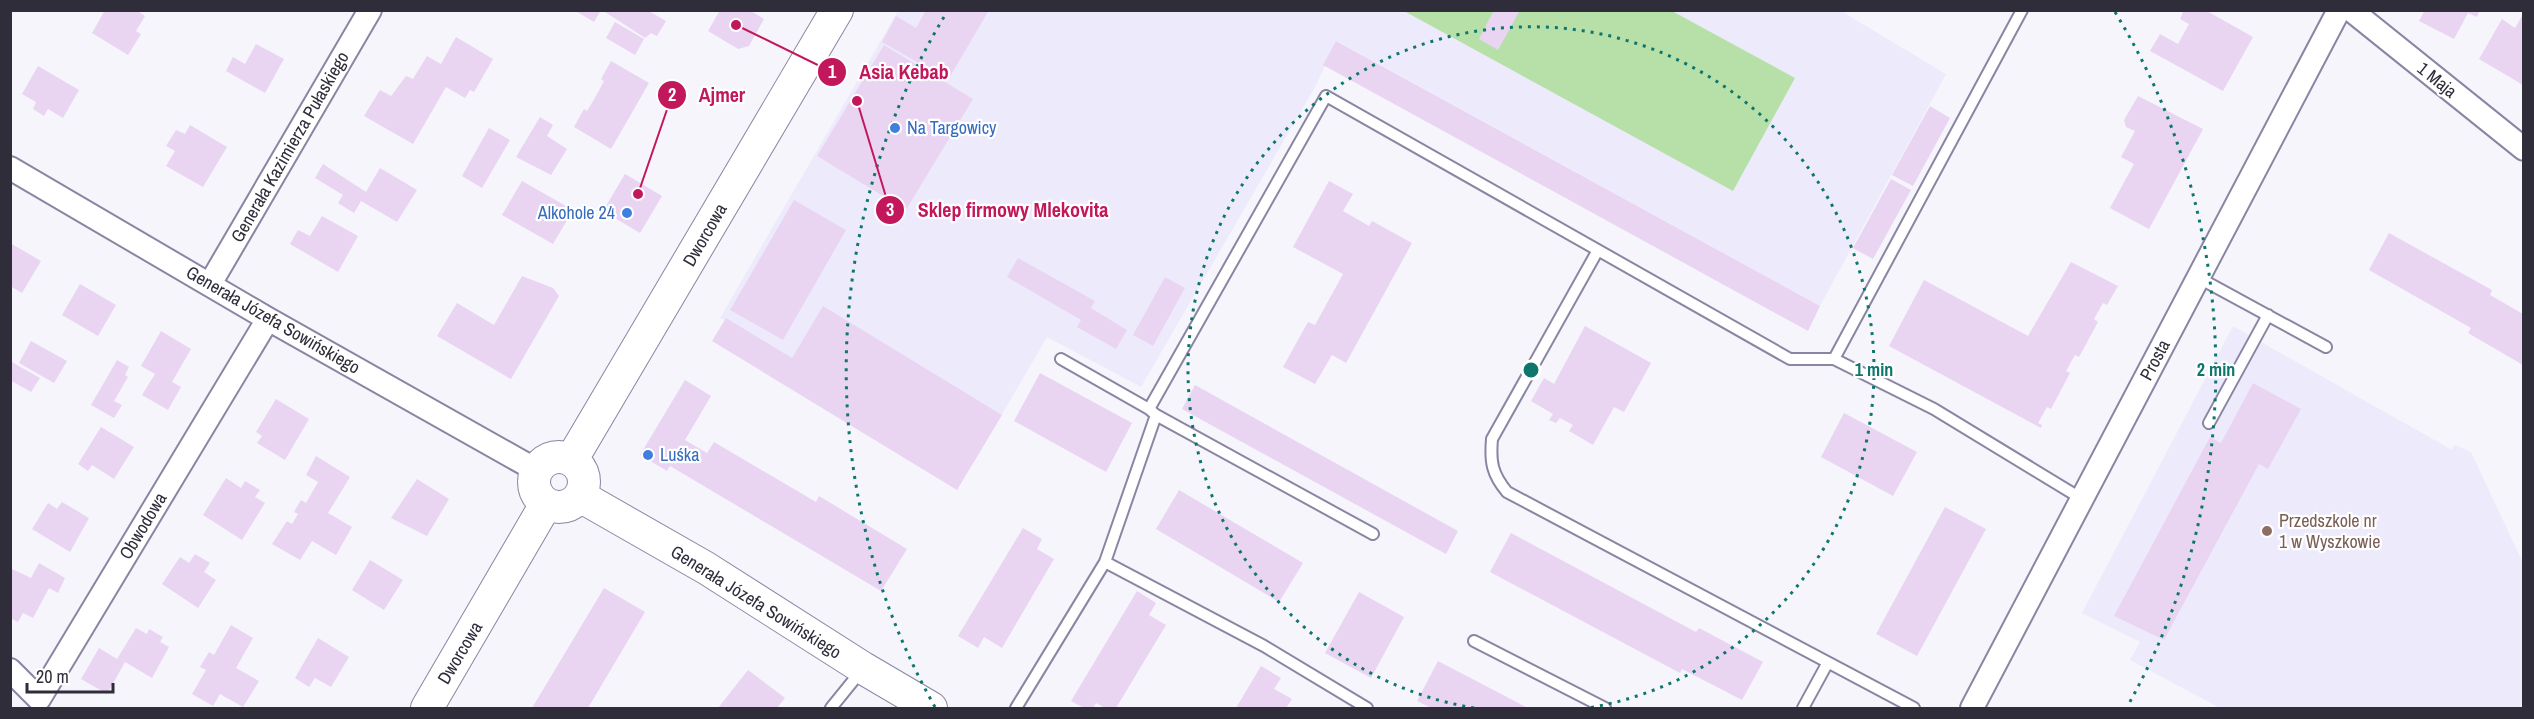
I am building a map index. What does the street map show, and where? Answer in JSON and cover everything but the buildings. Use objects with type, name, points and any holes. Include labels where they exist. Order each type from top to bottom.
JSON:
[{"type":"street","name":"Generała Kazimierza Pułaskiego","points":[[210,284],[370,10]]},
{"type":"street","name":"Dworcowa","points":[[572,459],[837,10]]},
{"type":"street","name":"Prosta","points":[[1972,708],[2339,10]]},
{"type":"street","name":"1 Maja","points":[[2350,10],[2523,149]]},
{"type":"street","name":"Generała Józefa Sowińskiego","points":[[10,168],[268,319],[536,470]]},
{"type":"street","name":"Obwodowa","points":[[10,670],[34,704],[268,319]]},
{"type":"street","points":[[556,456],[572,459],[584,476],[580,496],[568,506],[553,507],[546,504],[540,499],[533,485],[536,470],[541,463],[556,456]]},
{"type":"street","name":"Generała Józefa Sowińskiego","points":[[580,496],[706,568],[862,668],[931,708]]},
{"type":"street","name":"Dworcowa","points":[[427,708],[546,504]]},
{"type":"lane","points":[[1834,359],[2022,10]]},
{"type":"lane","points":[[1016,708],[1105,562],[1152,412],[1326,96],[1790,359],[1834,359],[1934,409],[2082,499]]},
{"type":"lane","points":[[1598,250],[1492,439],[1490,466],[1497,480],[1507,492],[1827,664],[1914,708]]},
{"type":"lane","points":[[2199,278],[2326,347]]},
{"type":"lane","points":[[2209,423],[2268,315]]},
{"type":"lane","points":[[1061,359],[1373,534]]},
{"type":"lane","points":[[1105,562],[1264,645],[1367,708]]},
{"type":"lane","points":[[1474,640],[1605,708]]},
{"type":"lane","points":[[1803,708],[1827,664]]},
{"type":"lane","points":[[831,708],[862,668]]},
{"type":"shaded area","points":[[898,11],[1841,11],[1946,74],[1820,306],[1337,41],[1315,87],[1141,387],[1047,337],[973,464],[720,318]]},
{"type":"shaded area","name":"Przedszkole nr 1 w Wyszkowie","points":[[2233,326],[2452,450],[2455,445],[2471,452],[2523,563],[2523,708],[2220,708],[2130,660],[2140,642],[2082,613]]},
{"type":"green space","points":[[1404,11],[1672,11],[1795,78],[1733,191]]},
{"type":"place","name":"Asia Kebab","points":[[736,25]]},
{"type":"place","name":"Sklep firmowy Mlekovita","points":[[857,101]]},
{"type":"place","name":"Na Targowicy","points":[[895,128]]},
{"type":"place","name":"Ajmer","points":[[638,194]]},
{"type":"place","name":"Alkohole 24","points":[[627,213]]},
{"type":"place","name":"Luśka","points":[[648,455]]},
{"type":"place","name":"Przedszkole nr 1 w Wyszkowie","points":[[2267,531]]}]
